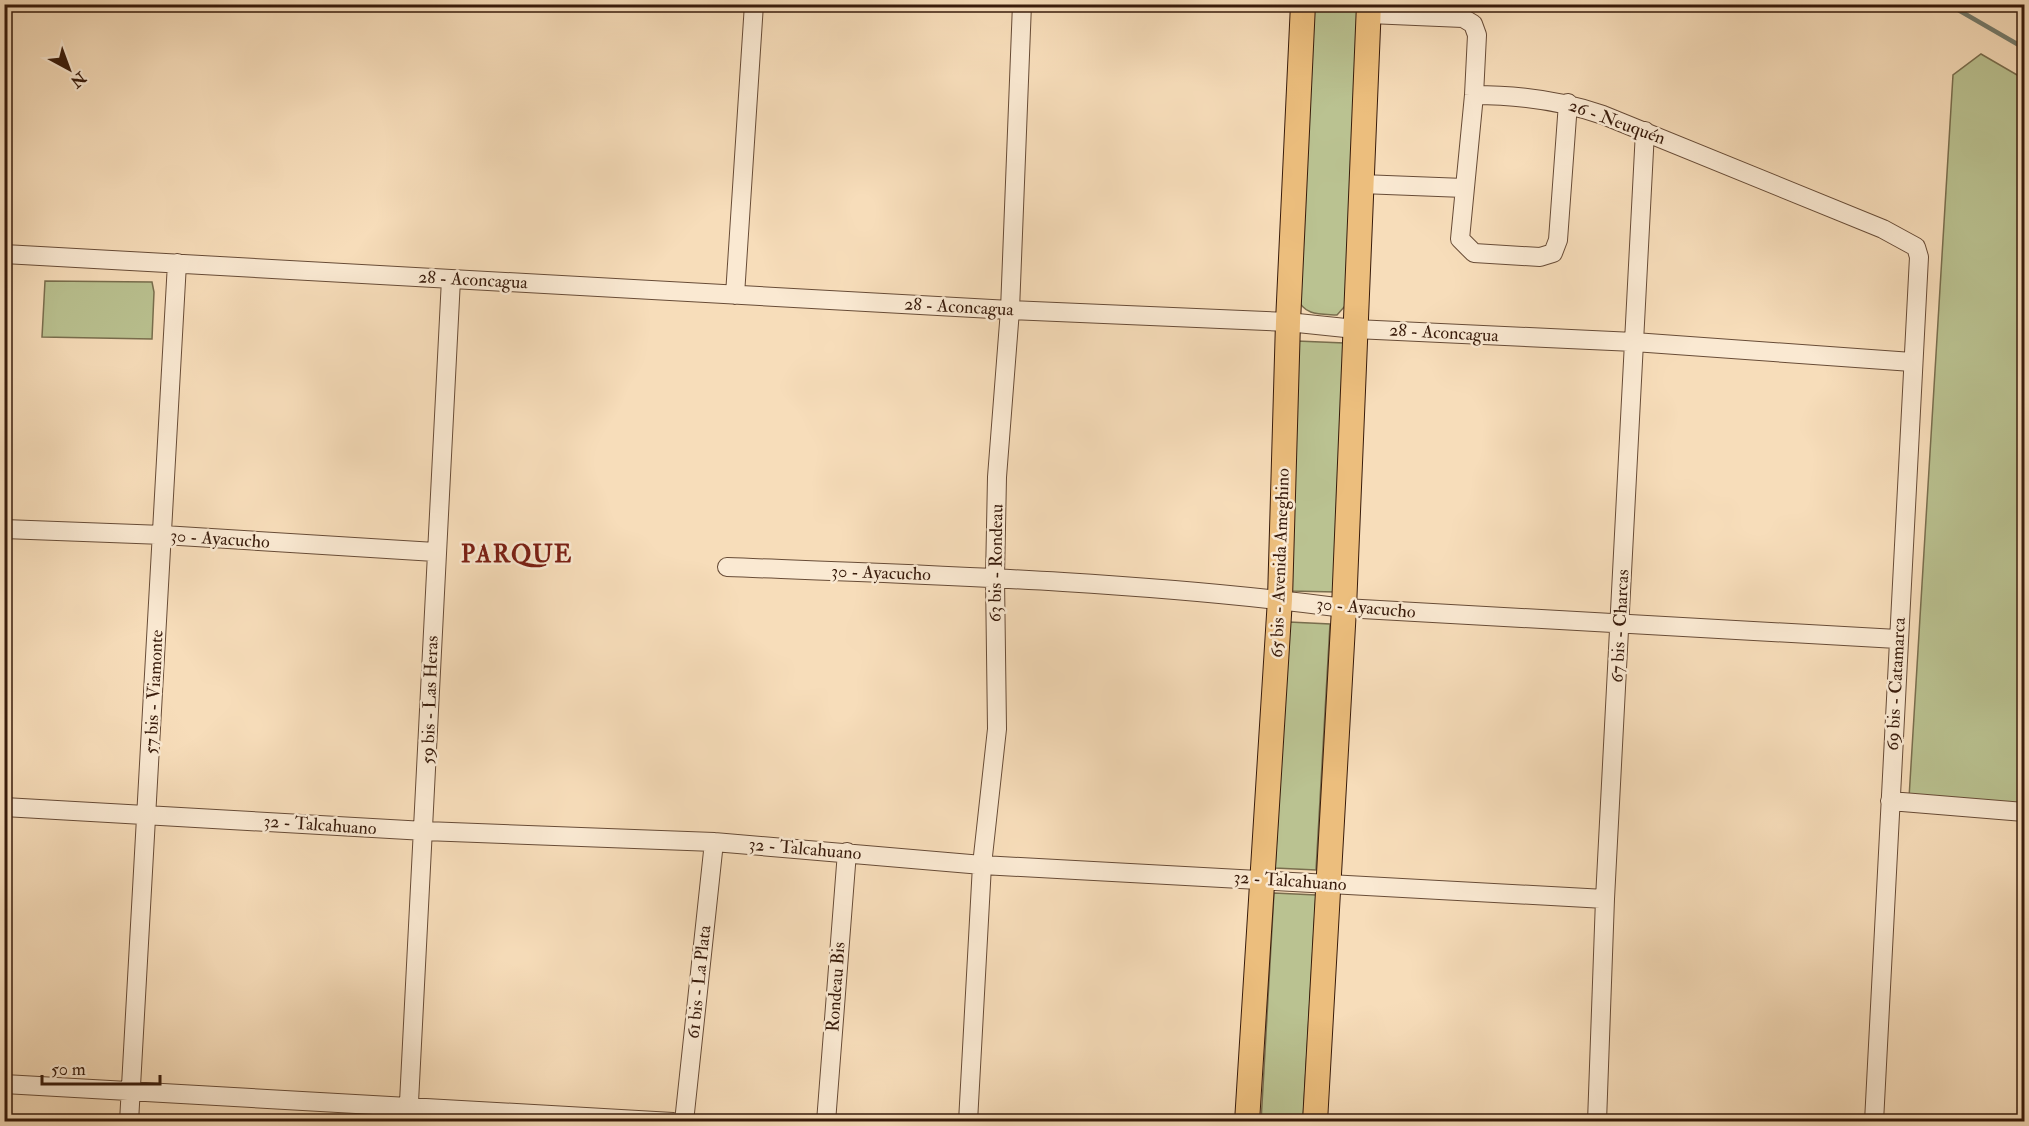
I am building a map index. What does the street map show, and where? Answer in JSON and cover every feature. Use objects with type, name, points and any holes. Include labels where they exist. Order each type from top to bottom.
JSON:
[{"type":"main road","name":"65 bis - Avenida Ameghino","points":[[1247,1122],[1280,599],[1288,322],[1303,4]]},
{"type":"main road","points":[[1315,1122],[1344,608],[1369,9]]},
{"type":"street","points":[[735,295],[754,4]]},
{"type":"street","name":"63 bis - Rondeau","points":[[968,1122],[982,865],[997,729],[995,578],[997,477],[1010,310],[1022,4]]},
{"type":"street","points":[[1369,9],[1463,18],[1473,24],[1477,35],[1474,95],[1460,239],[1465,247],[1474,253],[1540,257],[1553,253],[1558,240],[1568,103]]},
{"type":"street","name":"26 - Neuquén","points":[[1474,95],[1511,95],[1568,103],[1645,131],[1883,229],[1916,247]]},
{"type":"street","name":"67 bis - Charcas","points":[[1597,1122],[1605,899],[1645,131]]},
{"type":"street","points":[[1361,184],[1464,188]]},
{"type":"street","name":"69 bis - Catamarca","points":[[1874,1122],[1897,639],[1919,257],[1916,247]]},
{"type":"street","name":"28 - Aconcagua","points":[[4,254],[1010,310],[1288,322],[1355,329],[1634,342],[1912,362]]},
{"type":"street","name":"57 bis - Viamonte","points":[[129,1122],[177,263]]},
{"type":"street","name":"59 bis - Las Heras","points":[[409,1115],[425,831],[435,552],[451,279]]},
{"type":"street","name":"30 - Ayacucho","points":[[4,530],[163,535],[435,552]]},
{"type":"street","name":"30 - Ayacucho","points":[[727,567],[995,578],[1280,599],[1344,608],[1897,639]]},
{"type":"street","points":[[1890,801],[2025,812]]},
{"type":"street","name":"32 - Talcahuano","points":[[4,807],[146,813],[425,831],[714,842],[982,865],[1605,899]]},
{"type":"street","name":"61 bis - La Plata","points":[[684,1122],[714,842]]},
{"type":"street","name":"Rondeau Bis","points":[[826,1122],[847,852]]},
{"type":"street","points":[[4,1084],[131,1091],[409,1115],[673,1122]]},
{"type":"green space","points":[[1314,5],[1360,5],[1345,306],[1337,315],[1308,311],[1297,298]]},
{"type":"green space","points":[[1981,54],[2024,79],[2024,804],[1909,798],[1953,75]]},
{"type":"green space","points":[[45,281],[152,282],[154,292],[152,339],[42,337]]},
{"type":"green space","points":[[1297,341],[1344,343],[1336,592],[1290,591]]},
{"type":"green space","points":[[1289,622],[1330,624],[1316,870],[1275,868]]},
{"type":"green space","points":[[1274,893],[1316,895],[1303,1121],[1261,1122]]},
{"type":"waterway","points":[[1948,4],[2024,48]]},
{"type":"district","name":"PARQUE","points":[[517,554]]}]
